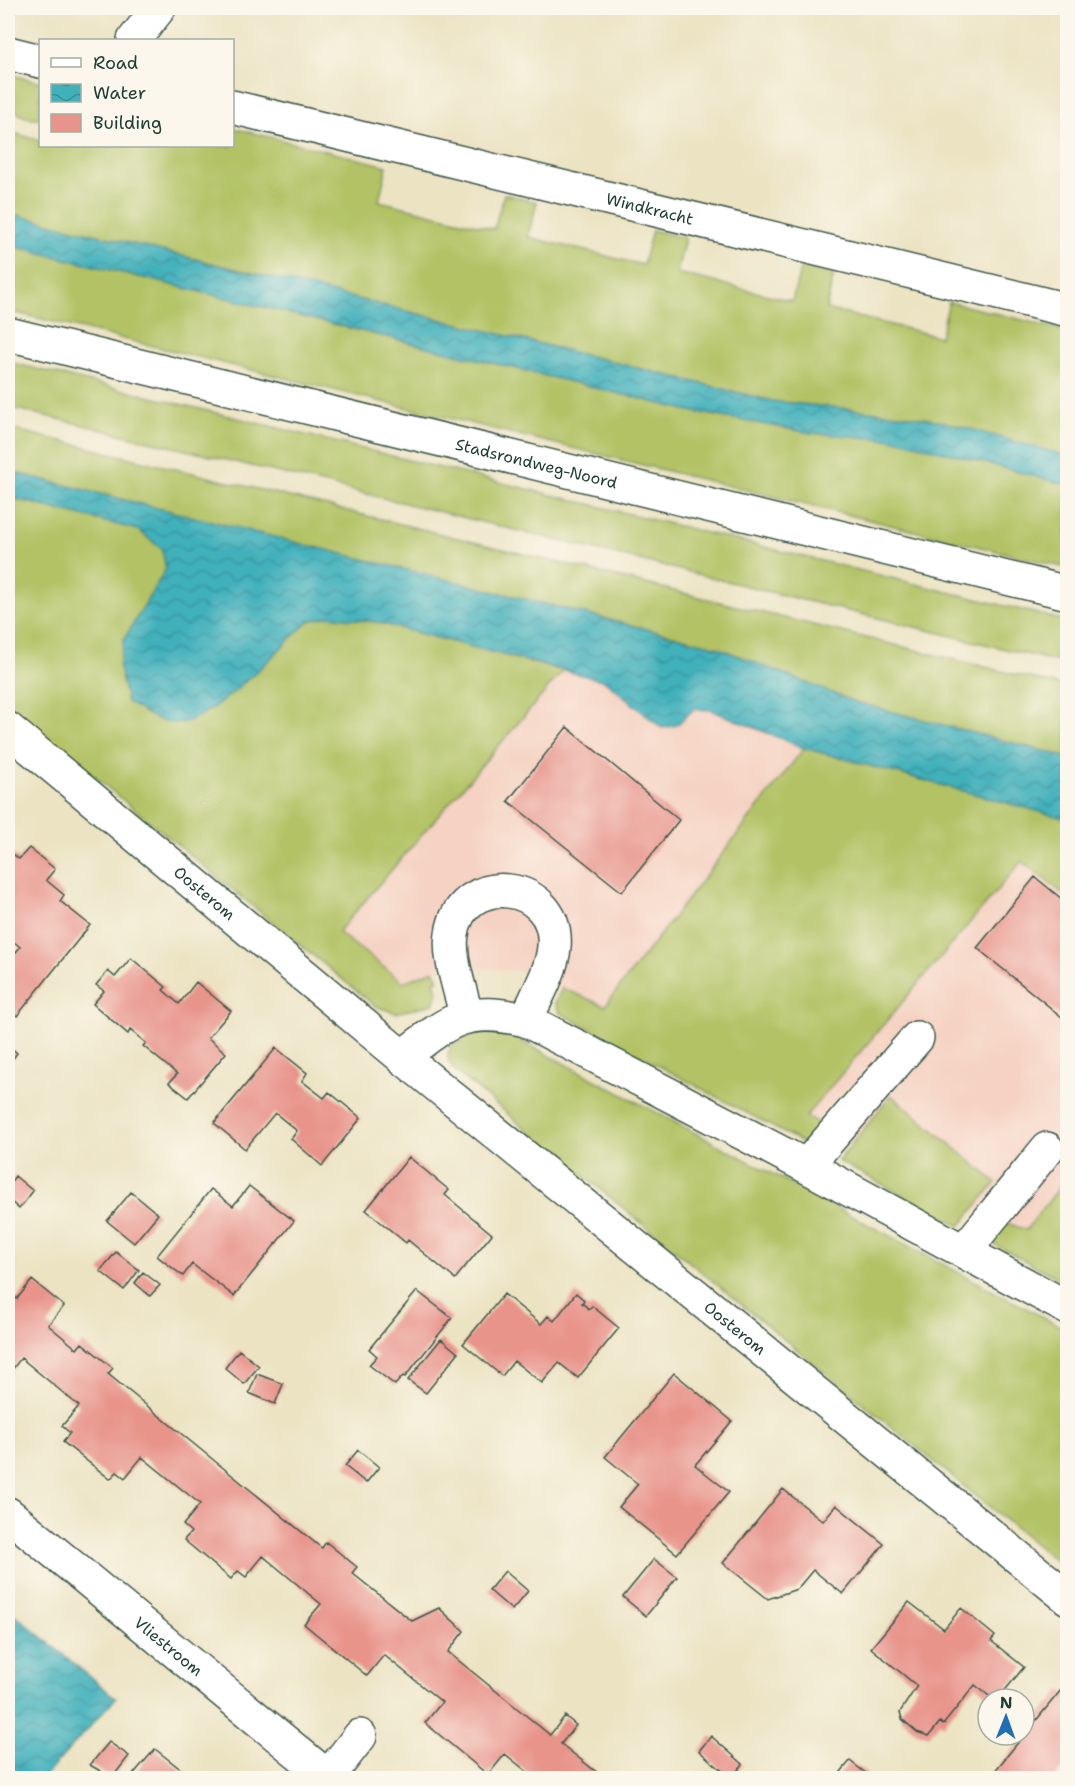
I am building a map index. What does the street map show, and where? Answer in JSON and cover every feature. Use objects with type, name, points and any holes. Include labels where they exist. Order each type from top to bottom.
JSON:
[{"type":"street","points":[[135,39],[159,8]]},
{"type":"street","points":[[8,53],[39,61]]},
{"type":"street","name":"Windkracht","points":[[234,107],[1068,310]]},
{"type":"street","name":"Stadsrondweg-Noord","points":[[8,333],[1068,593]]},
{"type":"street","name":"Oosterom","points":[[8,729],[402,1057],[1068,1598]]},
{"type":"street","points":[[466,1015],[452,952],[452,934],[457,917],[468,903],[483,893],[501,890],[519,892],[534,900],[547,914],[554,930],[552,957],[526,1020]]},
{"type":"street","points":[[402,1057],[442,1026],[466,1015],[496,1013],[526,1020],[806,1166],[1068,1308]]},
{"type":"street","points":[[806,1166],[917,1038]]},
{"type":"street","points":[[964,1251],[1047,1149]]},
{"type":"street","name":"Vliestroom","points":[[8,1514],[329,1778]]},
{"type":"street","points":[[329,1778],[360,1736]]},
{"type":"shaded area","points":[[563,671],[605,681],[662,728],[677,725],[694,709],[711,710],[804,748],[605,1007],[520,971],[479,968],[434,970],[403,982],[338,932]]},
{"type":"shaded area","points":[[1022,861],[1067,897],[1067,1178],[1026,1230],[975,1207],[960,1226],[838,1161],[852,1143],[806,1117]]},
{"type":"green space","points":[[8,74],[39,82],[39,118],[30,118],[16,111],[8,91]]},
{"type":"green space","points":[[234,128],[387,166],[379,201],[494,229],[504,194],[537,202],[528,237],[643,265],[652,230],[685,238],[677,273],[792,301],[801,266],[834,274],[826,309],[940,337],[949,302],[1067,331],[1067,456],[945,422],[907,415],[772,401],[8,213],[8,132],[39,140],[39,147],[234,147]]},
{"type":"green space","points":[[8,245],[690,411],[811,433],[900,440],[1067,485],[1067,568],[8,311]]},
{"type":"green space","points":[[8,362],[1067,621],[1067,664],[8,407]]},
{"type":"green space","points":[[8,428],[1067,687],[1067,757],[855,702],[711,645],[8,471]]},
{"type":"green space","points":[[8,497],[138,530],[162,549],[166,569],[124,639],[210,711],[309,621],[330,616],[376,622],[563,671],[338,932],[403,982],[434,970],[439,979],[434,981],[438,992],[433,1004],[396,1013],[375,1006],[8,706]]},
{"type":"green space","points":[[804,748],[1067,819],[1067,897],[1022,861],[806,1116],[821,1125],[805,1144],[560,1013],[555,1003],[562,988],[605,1006]]},
{"type":"green space","points":[[483,1031],[501,1032],[518,1039],[1067,1330],[1067,1570],[454,1070],[449,1062],[450,1049],[460,1039]]},
{"type":"green space","points":[[891,1095],[996,1182],[960,1226],[838,1161]]},
{"type":"green space","points":[[1067,1178],[1067,1283],[990,1242],[1007,1223],[1026,1230]]},
{"type":"water","points":[[8,213],[772,401],[907,415],[945,422],[1067,456],[1067,485],[900,440],[811,433],[690,411],[8,245]]},
{"type":"water","points":[[8,471],[711,645],[855,702],[1067,757],[1067,819],[804,748],[711,710],[694,709],[677,725],[662,728],[605,681],[376,622],[330,616],[309,621],[249,679],[214,707],[183,722],[161,720],[127,702],[119,668],[124,639],[166,569],[162,549],[138,530],[8,497]]},
{"type":"water","points":[[8,1609],[116,1698],[43,1778],[8,1778]]},
{"type":"building","points":[[567,727],[679,820],[622,892],[508,801]]},
{"type":"building","points":[[29,848],[55,869],[46,880],[64,895],[60,901],[90,925],[17,1016],[8,1009],[8,962],[20,947],[8,937],[8,850],[19,859]]},
{"type":"building","points":[[1035,877],[1068,904],[1068,1022],[977,948]]},
{"type":"building","points":[[131,958],[166,987],[163,990],[179,1004],[196,982],[231,1011],[208,1038],[226,1053],[188,1098],[169,1083],[177,1074],[143,1046],[146,1043],[130,1030],[128,1034],[93,1004],[104,991],[96,985],[108,971],[115,977]]},
{"type":"building","points":[[8,1045],[17,1053],[8,1065]]},
{"type":"building","points":[[276,1048],[307,1073],[302,1081],[324,1098],[329,1092],[361,1118],[322,1166],[291,1139],[297,1131],[275,1113],[245,1149],[214,1123]]},
{"type":"building","points":[[409,1157],[449,1190],[445,1195],[492,1234],[455,1279],[408,1240],[406,1243],[366,1210]]},
{"type":"building","points":[[15,1176],[33,1191],[19,1209],[8,1199],[8,1186]]},
{"type":"building","points":[[249,1186],[294,1221],[234,1296],[192,1264],[183,1276],[157,1256],[211,1189],[233,1206]]},
{"type":"building","points":[[131,1192],[158,1214],[134,1243],[107,1221]]},
{"type":"building","points":[[116,1252],[139,1270],[124,1290],[100,1271]]},
{"type":"building","points":[[143,1272],[160,1285],[150,1296],[135,1283]]},
{"type":"building","points":[[32,1280],[64,1306],[48,1325],[77,1349],[82,1343],[113,1368],[108,1374],[319,1546],[322,1548],[326,1542],[357,1567],[352,1573],[412,1621],[439,1608],[464,1631],[448,1652],[550,1735],[565,1716],[576,1725],[561,1744],[604,1778],[535,1778],[505,1754],[488,1775],[425,1723],[442,1702],[384,1655],[367,1676],[304,1624],[321,1604],[263,1556],[246,1577],[238,1571],[231,1579],[184,1540],[191,1532],[183,1525],[200,1504],[142,1457],[125,1478],[117,1472],[110,1479],[63,1442],[70,1433],[62,1426],[79,1406],[21,1358],[8,1375],[8,1291],[17,1299]]},
{"type":"building","points":[[417,1291],[452,1318],[405,1377],[403,1376],[395,1385],[369,1365],[377,1356],[369,1349]]},
{"type":"building","points":[[576,1293],[589,1309],[592,1306],[619,1328],[578,1378],[559,1363],[542,1383],[514,1361],[502,1376],[463,1344],[504,1294],[541,1324],[548,1316],[554,1321]]},
{"type":"building","points":[[441,1339],[458,1353],[426,1393],[408,1380]]},
{"type":"building","points":[[239,1350],[259,1366],[244,1384],[225,1368]]},
{"type":"building","points":[[674,1373],[732,1421],[695,1465],[729,1492],[677,1554],[619,1507],[638,1484],[605,1457]]},
{"type":"building","points":[[257,1374],[283,1384],[275,1404],[249,1393]]},
{"type":"building","points":[[358,1450],[379,1467],[366,1483],[345,1466]]},
{"type":"building","points":[[783,1489],[823,1521],[836,1505],[884,1544],[843,1594],[813,1570],[797,1589],[768,1599],[723,1563]]},
{"type":"building","points":[[654,1559],[677,1577],[646,1616],[623,1597]]},
{"type":"building","points":[[505,1571],[528,1591],[512,1610],[489,1590]]},
{"type":"building","points":[[909,1602],[944,1629],[961,1608],[995,1636],[991,1641],[1024,1667],[1008,1687],[978,1687],[975,1685],[943,1725],[940,1722],[929,1736],[917,1732],[902,1719],[900,1712],[917,1686],[871,1648]]},
{"type":"building","points":[[1061,1690],[1068,1694],[1068,1763],[1055,1778],[989,1778],[1014,1747],[1036,1747],[1036,1721]]},
{"type":"building","points":[[711,1736],[743,1764],[731,1778],[699,1751]]},
{"type":"building","points":[[109,1742],[129,1756],[112,1778],[90,1765]]},
{"type":"building","points":[[155,1749],[192,1778],[130,1778]]},
{"type":"building","points":[[850,1761],[872,1778],[836,1778]]}]
